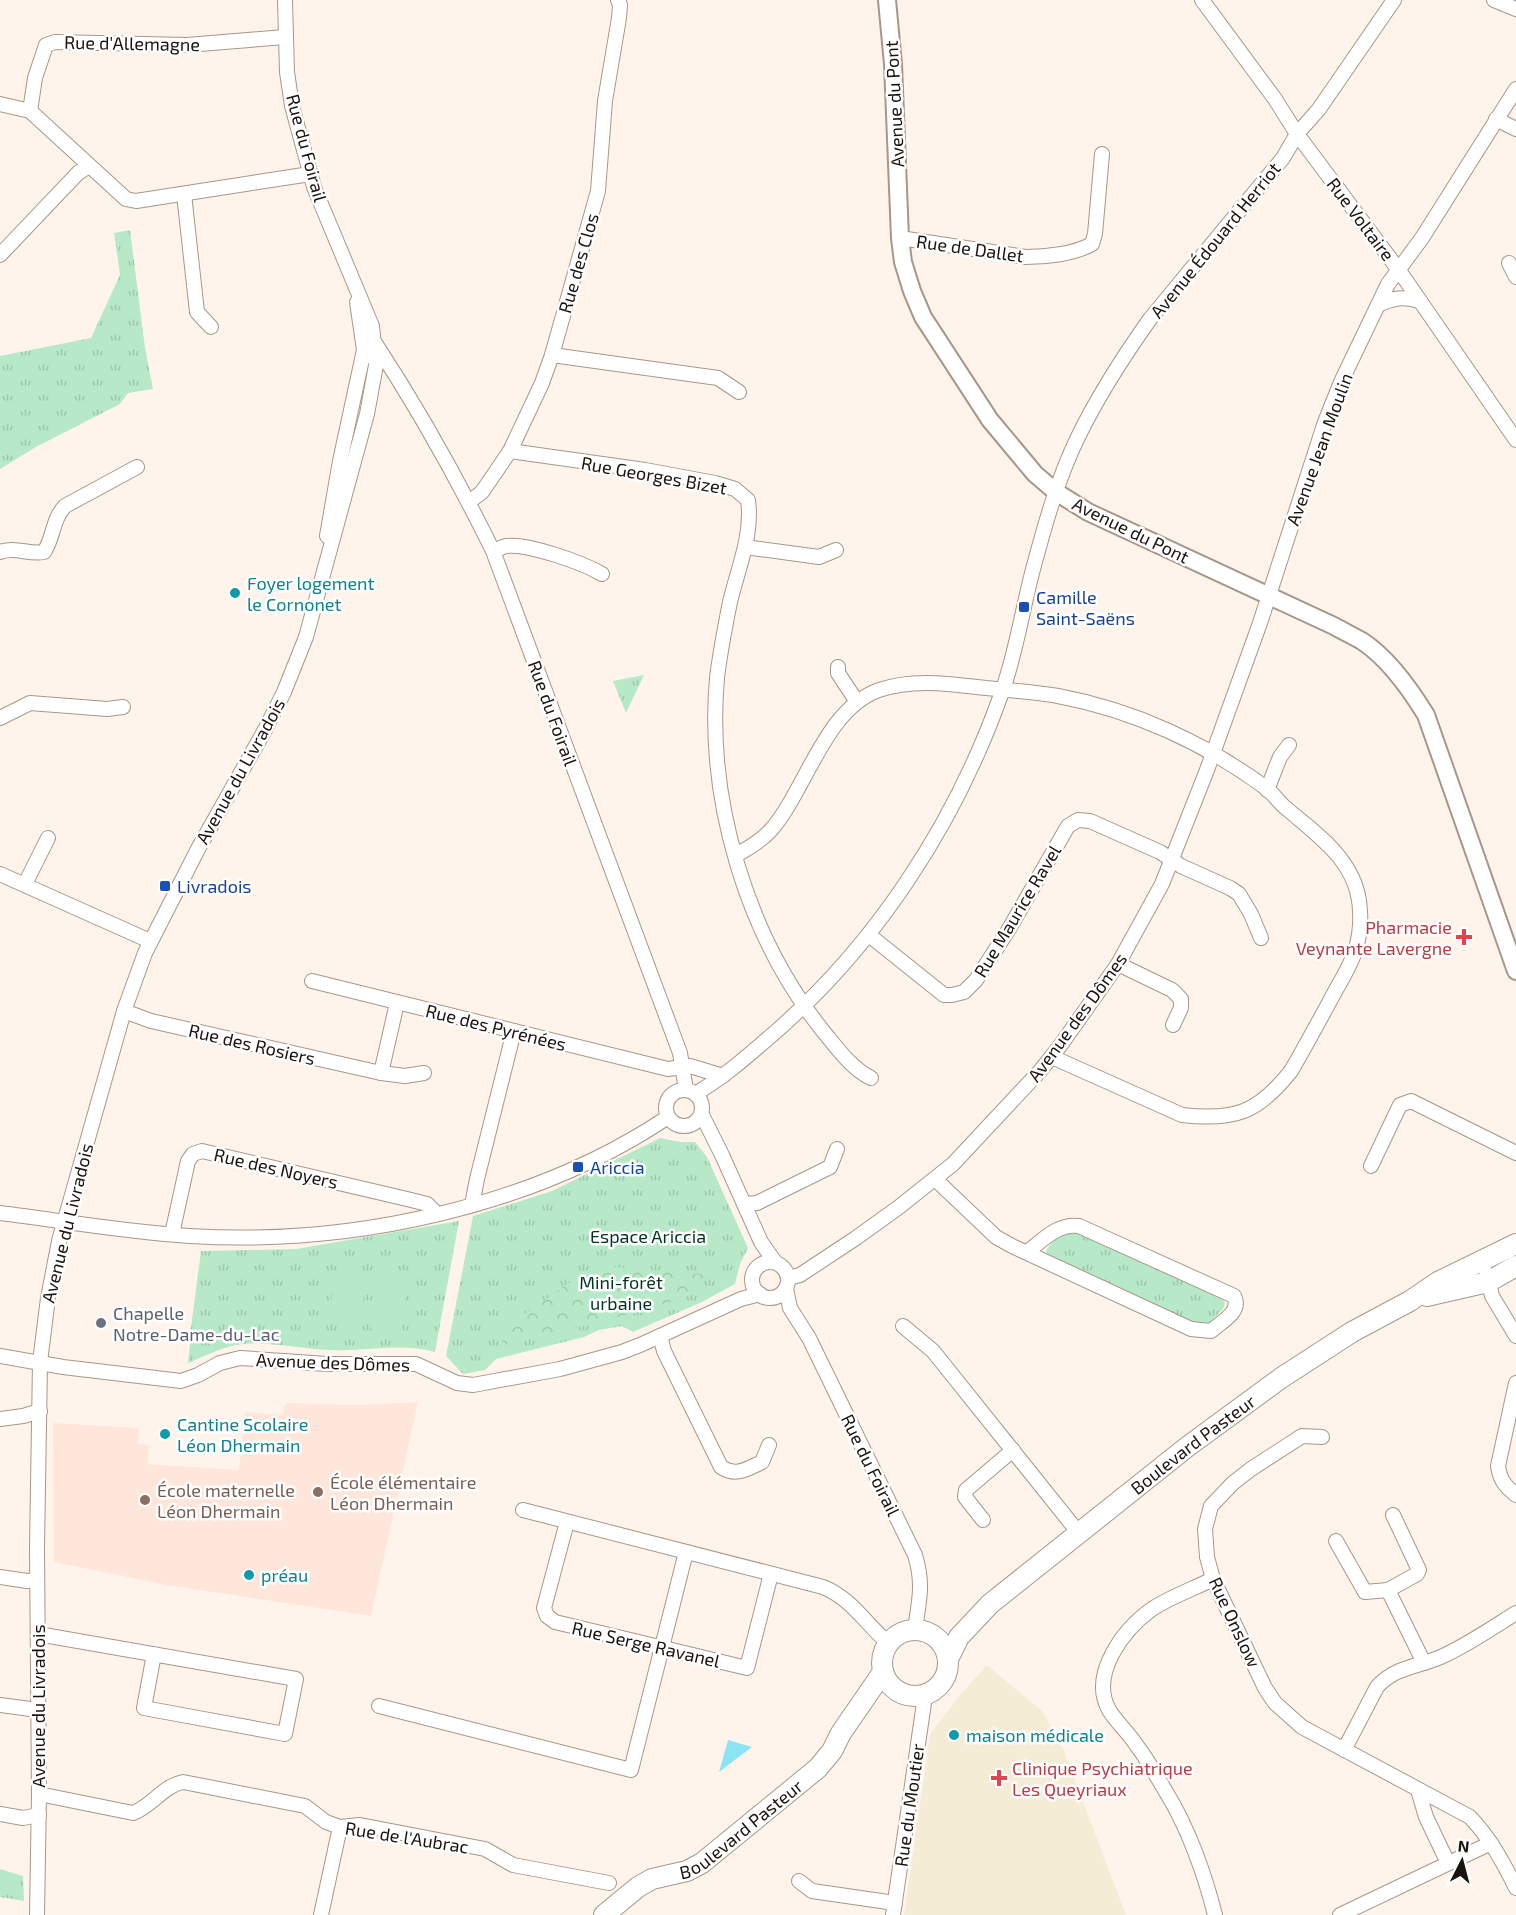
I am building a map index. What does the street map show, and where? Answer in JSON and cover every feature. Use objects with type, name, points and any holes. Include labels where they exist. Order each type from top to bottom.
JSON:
[{"type":"main road","name":"Boulevard Pasteur","points":[[948,1659],[959,1637],[990,1604],[1187,1447],[1281,1378],[1352,1332],[1438,1282],[1516,1244]]},
{"type":"main road","name":"Boulevard Pasteur","points":[[1410,1300],[1488,1282],[1516,1266]]},
{"type":"main road","name":"Boulevard Pasteur","points":[[936,1637],[990,1604]]},
{"type":"main road","points":[[915,1629],[936,1637],[942,1643],[948,1659],[948,1669],[940,1686],[923,1695],[914,1696],[896,1690],[882,1672],[883,1652],[888,1643],[904,1631],[915,1629]]},
{"type":"main road","name":"Boulevard Pasteur","points":[[604,1915],[638,1887],[652,1879],[687,1871],[702,1863],[818,1768],[832,1751],[882,1672]]},
{"type":"main road","name":"Boulevard Pasteur","points":[[853,1715],[876,1699],[896,1690]]},
{"type":"street","name":"Rue du Foirail","points":[[285,0],[285,37],[292,106],[310,174],[356,290],[369,345],[394,373],[469,502],[493,551],[680,1053],[681,1066],[691,1092]]},
{"type":"street","name":"Rue des Clos","points":[[469,502],[482,492],[510,451],[542,383],[552,355],[598,191],[605,101],[620,18],[618,0]]},
{"type":"street","name":"Avenue du Pont","points":[[887,0],[892,55],[900,238],[903,262],[923,317],[990,420],[1025,462],[1056,492],[1088,512],[1364,642],[1411,690],[1428,721],[1516,971]]},
{"type":"street","name":"Rue Voltaire","points":[[1202,0],[1275,99],[1297,134],[1398,268],[1516,440]]},
{"type":"street","name":"Avenue Édouard Herriot","points":[[691,1092],[723,1076],[804,1008],[868,935],[903,887],[951,807],[969,772],[1003,689],[1032,573],[1056,492],[1077,437],[1130,347],[1319,109],[1394,0]]},
{"type":"street","points":[[1494,0],[1516,9]]},
{"type":"street","name":"Rue d'Allemagne","points":[[30,111],[35,78],[46,45],[55,42],[187,45],[285,37]]},
{"type":"street","name":"Avenue Jean Moulin","points":[[1267,596],[1325,422],[1341,382],[1378,305],[1398,268],[1422,238],[1516,89]]},
{"type":"street","points":[[0,104],[30,111],[126,199],[136,201],[310,174]]},
{"type":"street","points":[[1496,119],[1516,129]]},
{"type":"street","name":"Rue de Dallet","points":[[900,238],[1026,257],[1083,249],[1092,244],[1095,234],[1102,154]]},
{"type":"street","points":[[0,255],[78,173],[88,166]]},
{"type":"street","points":[[184,194],[197,312],[211,327]]},
{"type":"street","points":[[1509,262],[1516,277]]},
{"type":"street","points":[[1378,305],[1392,298],[1419,301]]},
{"type":"street","points":[[369,345],[376,365],[394,373]]},
{"type":"street","name":"Avenue du Livradois","points":[[322,580],[331,509],[369,345]]},
{"type":"street","points":[[552,355],[718,378],[739,392]]},
{"type":"street","name":"Avenue du Livradois","points":[[37,1915],[40,1362],[48,1298],[64,1222],[124,1011],[150,941],[198,849],[266,728],[284,692],[306,637],[367,414],[376,365]]},
{"type":"street","name":"Rue Georges Bizet","points":[[510,451],[645,470],[716,483],[735,489],[748,500],[750,516],[745,547],[727,622],[717,678],[715,738],[723,806],[747,894],[764,938],[804,1008],[858,1071],[871,1078]]},
{"type":"street","points":[[0,552],[17,549],[34,554],[44,552],[50,543],[56,515],[65,506],[137,467]]},
{"type":"street","points":[[493,551],[507,546],[523,547],[585,564],[602,574]]},
{"type":"street","points":[[745,547],[819,557],[836,550]]},
{"type":"street","name":"Avenue des Dômes","points":[[787,1283],[856,1238],[953,1164],[1014,1101],[1052,1057],[1118,964],[1162,884],[1172,860],[1214,754],[1267,596]]},
{"type":"street","points":[[838,667],[838,673],[857,702]]},
{"type":"street","points":[[736,855],[754,845],[771,830],[798,791],[827,736],[857,702],[880,690],[905,684],[941,683],[1060,697],[1100,706],[1197,743],[1268,790],[1285,807],[1324,838],[1348,868],[1356,889],[1360,912],[1356,949],[1291,1071],[1262,1103],[1240,1114],[1204,1118],[1182,1115],[1052,1057]]},
{"type":"street","points":[[0,718],[30,703],[107,710],[123,707]]},
{"type":"street","points":[[1268,790],[1280,757],[1289,745]]},
{"type":"street","name":"Rue Maurice Ravel","points":[[868,935],[944,995],[964,992],[976,980],[1009,929],[1068,826],[1078,820],[1090,821],[1160,852],[1181,866],[1230,888],[1239,894],[1261,938]]},
{"type":"street","points":[[25,884],[48,838]]},
{"type":"street","points":[[0,874],[150,941]]},
{"type":"street","points":[[1118,964],[1172,990],[1181,999],[1181,1008],[1173,1025]]},
{"type":"street","name":"Rue des Pyrénées","points":[[312,981],[668,1069],[690,1066],[723,1076]]},
{"type":"street","points":[[381,1073],[397,1003]]},
{"type":"street","name":"Rue des Rosiers","points":[[124,1011],[151,1021],[381,1073],[405,1076],[424,1073]]},
{"type":"street","points":[[472,1205],[513,1031]]},
{"type":"street","points":[[681,1066],[667,1105],[668,1117],[677,1125],[688,1126],[702,1115]]},
{"type":"street","points":[[672,1095],[676,1092],[691,1092],[702,1104],[702,1115],[761,1242],[775,1262],[786,1271],[787,1283],[782,1293],[766,1296],[753,1285],[761,1242]]},
{"type":"street","points":[[1371,1166],[1401,1105],[1411,1101],[1516,1153]]},
{"type":"street","points":[[0,1213],[172,1234],[239,1238],[298,1236],[362,1229],[472,1205],[578,1167],[644,1133],[668,1117]]},
{"type":"street","points":[[688,1126],[700,1136],[714,1141]]},
{"type":"street","points":[[744,1204],[757,1203],[830,1167],[837,1149]]},
{"type":"street","name":"Rue des Noyers","points":[[172,1234],[188,1161],[193,1154],[202,1151],[407,1198],[427,1204],[437,1214]]},
{"type":"street","points":[[935,1179],[996,1237],[1027,1252],[1191,1329],[1211,1331],[1235,1310],[1237,1302],[1234,1296],[1079,1226],[1070,1224],[1061,1227],[1027,1252]]},
{"type":"street","points":[[1485,1260],[1492,1296],[1516,1336]]},
{"type":"street","points":[[757,1269],[765,1263],[775,1262]]},
{"type":"street","name":"Rue du Foirail","points":[[787,1283],[790,1308],[809,1338],[915,1555],[922,1589],[915,1629]]},
{"type":"street","name":"Rue du Foirail","points":[[766,1296],[790,1308]]},
{"type":"street","name":"Avenue des Dômes","points":[[0,1356],[63,1367],[181,1381],[220,1363],[240,1358],[327,1364],[403,1363],[425,1367],[458,1383],[473,1385],[590,1362],[640,1346],[741,1299],[766,1296]]},
{"type":"street","points":[[903,1326],[933,1351],[1078,1532]]},
{"type":"street","points":[[660,1336],[664,1351],[721,1467],[728,1472],[744,1471],[762,1462],[769,1445]]},
{"type":"street","points":[[1516,1383],[1498,1466],[1505,1486],[1516,1495]]},
{"type":"street","points":[[0,1419],[40,1411]]},
{"type":"street","name":"Rue Onslow","points":[[1322,1437],[1302,1436],[1251,1469],[1233,1483],[1211,1506],[1204,1528],[1207,1557],[1213,1579],[1265,1688],[1275,1703],[1302,1727],[1470,1817],[1500,1856],[1516,1888]]},
{"type":"street","points":[[983,1520],[965,1497],[966,1490],[1013,1450]]},
{"type":"street","points":[[523,1510],[823,1587],[845,1598],[888,1643]]},
{"type":"street","points":[[1336,1541],[1365,1592],[1388,1590],[1417,1574],[1419,1570],[1393,1515]]},
{"type":"street","name":"Rue Serge Ravanel","points":[[567,1522],[544,1608],[547,1616],[555,1622],[747,1668],[771,1574]]},
{"type":"street","points":[[379,1706],[631,1770],[686,1552]]},
{"type":"street","points":[[0,1577],[27,1581],[38,1580]]},
{"type":"street","points":[[1213,1579],[1154,1608],[1135,1623],[1116,1647],[1107,1664],[1104,1680],[1108,1708],[1137,1746],[1168,1795],[1183,1826],[1199,1864],[1215,1915]]},
{"type":"street","points":[[1388,1590],[1424,1663]]},
{"type":"street","points":[[1344,1750],[1382,1680],[1407,1666],[1424,1663],[1449,1653],[1516,1614]]},
{"type":"street","points":[[38,1634],[154,1654],[296,1679],[285,1734],[144,1708],[154,1654]]},
{"type":"street","name":"Rue du Moutier","points":[[894,1909],[924,1702],[923,1695]]},
{"type":"street","points":[[0,1705],[38,1710]]},
{"type":"street","name":"Rue de l'Aubrac","points":[[39,1794],[133,1813],[143,1809],[173,1785],[183,1782],[305,1806],[326,1822],[340,1827],[360,1826],[485,1849],[513,1865],[609,1883]]},
{"type":"street","points":[[1418,1790],[1426,1817],[1448,1863]]},
{"type":"street","points":[[0,1814],[23,1818],[39,1815]]},
{"type":"street","points":[[321,1915],[340,1827]]},
{"type":"street","points":[[1340,1915],[1491,1843]]},
{"type":"street","points":[[799,1881],[812,1891],[894,1909]]},
{"type":"shaded area","name":"École élémentaire Léon Dhermain","points":[[418,1402],[371,1616],[166,1585],[54,1562],[53,1423],[139,1428],[138,1444],[149,1445],[147,1464],[239,1470],[245,1412],[283,1415],[284,1406],[287,1403],[355,1405]]},
{"type":"shaded area","name":"Clinique Psychiatrique Les Queyriaux","points":[[987,1665],[1042,1711],[1063,1749],[1126,1915],[904,1915],[930,1735],[955,1701]]},
{"type":"green space","points":[[130,230],[145,348],[153,389],[128,393],[120,404],[36,447],[0,469],[0,356],[91,338],[120,275],[114,233]]},
{"type":"green space","points":[[644,675],[626,713],[613,681]]},
{"type":"green space","name":"Espace Ariccia","points":[[660,1138],[695,1142],[707,1157],[748,1248],[740,1264],[735,1284],[702,1302],[633,1332],[622,1326],[599,1330],[584,1337],[496,1359],[485,1370],[463,1374],[446,1356],[473,1216],[552,1191]]},
{"type":"green space","points":[[459,1221],[435,1352],[408,1348],[329,1350],[247,1344],[224,1348],[188,1363],[201,1251],[296,1249]]},
{"type":"green space","points":[[1070,1232],[1077,1232],[1222,1298],[1225,1303],[1223,1309],[1208,1324],[1194,1323],[1049,1256],[1046,1252],[1050,1245],[1059,1237]]},
{"type":"green space","name":"Mini-forêt urbaine","points":[[614,1267],[703,1274],[704,1291],[639,1312],[505,1345],[497,1333],[579,1276],[598,1276]]},
{"type":"green space","points":[[333,1270],[365,1272],[362,1325],[330,1323]]},
{"type":"green space","points":[[375,1270],[406,1273],[402,1332],[371,1329]]},
{"type":"green space","points":[[0,1869],[23,1876],[24,1901],[0,1897]]},
{"type":"water","points":[[728,1740],[752,1747],[719,1772]]},
{"type":"place","name":"Foyer logement le Cornonet","points":[[235,593]]},
{"type":"place","name":"Camille Saint-Saëns","points":[[1024,607]]},
{"type":"place","name":"Livradois","points":[[165,886]]},
{"type":"place","name":"Pharmacie Veynante Lavergne","points":[[1464,937]]},
{"type":"place","name":"Ariccia","points":[[578,1167]]},
{"type":"place","name":"Chapelle Notre-Dame-du-Lac","points":[[101,1323]]},
{"type":"place","name":"Cantine Scolaire Léon Dhermain","points":[[165,1434]]},
{"type":"place","name":"École élémentaire Léon Dhermain","points":[[318,1492]]},
{"type":"place","name":"École maternelle Léon Dhermain","points":[[145,1500]]},
{"type":"place","name":"préau","points":[[249,1575]]},
{"type":"place","name":"maison médicale","points":[[954,1735]]},
{"type":"place","name":"Clinique Psychiatrique Les Queyriaux","points":[[999,1778]]}]
